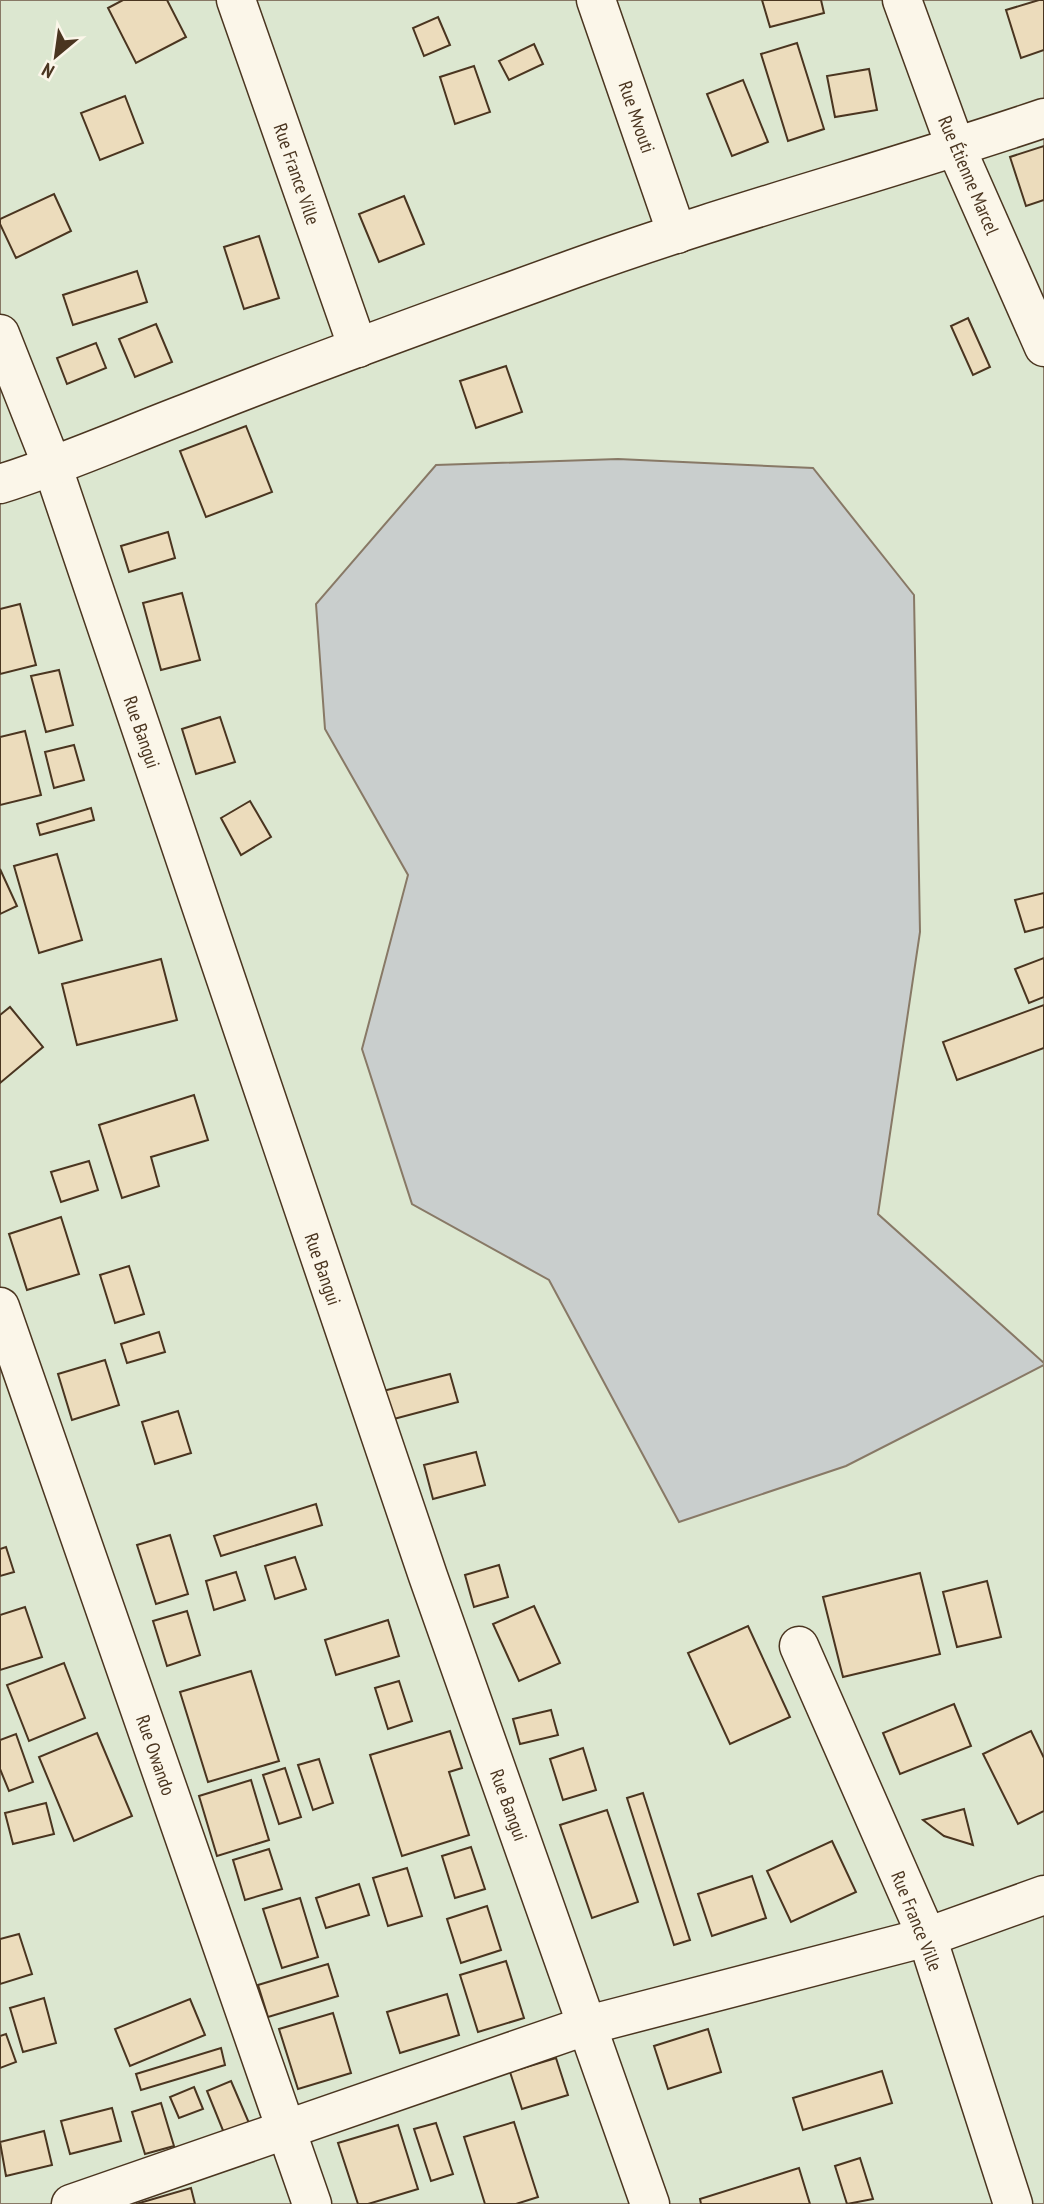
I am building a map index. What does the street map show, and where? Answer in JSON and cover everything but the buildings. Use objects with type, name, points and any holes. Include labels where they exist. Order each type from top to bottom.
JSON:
[{"type":"street","name":"Rue France Ville","points":[[236,0],[358,348]]},
{"type":"street","name":"Rue Mvouti","points":[[596,0],[677,234]]},
{"type":"street","name":"Rue Étienne Marcel","points":[[902,0],[956,148],[1044,347]]},
{"type":"street","points":[[0,484],[53,468],[186,413],[358,348],[677,234],[1044,118]]},
{"type":"street","name":"Rue Bangui","points":[[0,334],[53,468],[428,1576],[650,2204]]},
{"type":"street","name":"Rue Owando","points":[[0,1307],[312,2204]]},
{"type":"street","name":"Rue France Ville","points":[[799,1646],[927,1937],[1013,2204]]},
{"type":"street","points":[[71,2204],[588,2025],[927,1937],[1044,1895]]},
{"type":"green space","points":[[0,0],[1044,0],[1044,2204],[0,2204]]},
{"type":"shaded area","points":[[618,459],[813,468],[914,595],[920,932],[878,1214],[1044,1363],[846,1466],[679,1522],[549,1280],[412,1204],[362,1049],[408,875],[325,729],[316,604],[436,465]]}]
